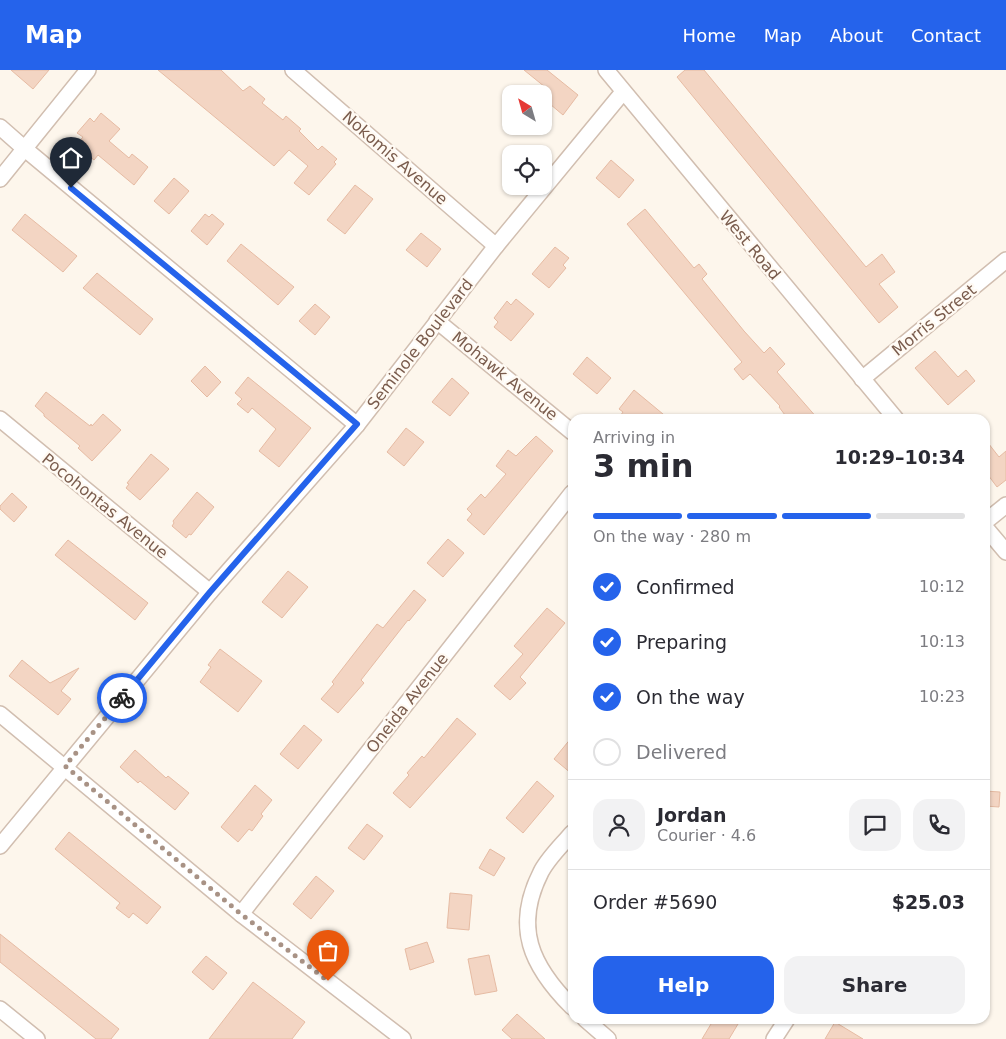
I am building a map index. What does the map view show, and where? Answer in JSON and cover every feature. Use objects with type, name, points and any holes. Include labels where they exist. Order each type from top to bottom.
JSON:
[{"type":"street","points":[[0,179],[88,70]]},
{"type":"street","name":"Nokomis Avenue","points":[[293,70],[496,246]]},
{"type":"street","name":"West Road","points":[[606,70],[892,414]]},
{"type":"street","name":"Seminole Boulevard","points":[[0,846],[210,592],[357,424],[496,246],[623,92]]},
{"type":"street","points":[[0,127],[25,150],[357,424]]},
{"type":"street","name":"Morris Street","points":[[862,379],[1006,260]]},
{"type":"street","name":"Mohawk Avenue","points":[[437,321],[568,429]]},
{"type":"street","name":"Pocohontas Avenue","points":[[0,420],[210,592]]},
{"type":"street","name":"Oneida Avenue","points":[[241,914],[568,498]]},
{"type":"street","points":[[990,518],[1006,505]]},
{"type":"street","points":[[990,533],[1006,552]]},
{"type":"street","points":[[0,714],[241,914],[401,1038]]},
{"type":"street","points":[[568,838],[541,871],[528,905],[527,928],[532,951],[542,972],[568,1003]]},
{"type":"street","points":[[0,1009],[37,1039]]},
{"type":"street","points":[[591,1024],[608,1039]]},
{"type":"street","points":[[774,1039],[784,1024]]},
{"type":"building","points":[[11,70],[49,70],[33,89]]},
{"type":"building","points":[[158,70],[221,70],[243,91],[250,86],[265,99],[262,103],[283,120],[286,116],[301,129],[299,131],[318,150],[322,146],[337,159],[334,162],[336,164],[309,195],[294,183],[308,166],[289,150],[274,166]]},
{"type":"building","points":[[524,70],[547,70],[578,95],[563,115],[552,106],[552,85],[543,85]]},
{"type":"building","points":[[685,70],[704,70],[866,267],[882,254],[895,272],[879,284],[898,307],[879,323],[677,77]]},
{"type":"building","points":[[101,113],[120,129],[109,141],[129,158],[132,154],[148,167],[134,185],[98,155],[94,160],[76,145],[83,137],[77,133],[90,118],[94,122]]},
{"type":"building","points":[[611,160],[634,180],[619,198],[596,178]]},
{"type":"building","points":[[174,178],[189,191],[169,214],[154,201]]},
{"type":"building","points":[[355,185],[373,199],[345,234],[327,220]]},
{"type":"building","points":[[645,209],[694,268],[699,264],[707,274],[702,279],[744,331],[764,353],[770,347],[785,364],[777,372],[814,414],[784,414],[780,406],[750,374],[743,380],[734,369],[742,362],[627,224]]},
{"type":"building","points":[[25,214],[77,256],[63,272],[12,230]]},
{"type":"building","points":[[205,214],[209,217],[212,214],[224,224],[207,245],[191,231]]},
{"type":"building","points":[[421,233],[441,249],[427,267],[406,250]]},
{"type":"building","points":[[241,244],[294,287],[278,305],[227,261]]},
{"type":"building","points":[[555,247],[569,258],[563,265],[566,268],[549,288],[532,274]]},
{"type":"building","points":[[97,273],[153,319],[140,335],[83,288]]},
{"type":"building","points":[[516,299],[534,314],[511,341],[494,327],[498,322],[494,318],[507,301],[511,305]]},
{"type":"building","points":[[315,304],[330,317],[315,335],[299,321]]},
{"type":"building","points":[[935,351],[958,377],[966,370],[975,381],[948,405],[915,368]]},
{"type":"building","points":[[587,357],[611,378],[597,394],[573,374]]},
{"type":"building","points":[[205,366],[221,382],[207,397],[191,381]]},
{"type":"building","points":[[248,377],[311,428],[279,467],[259,451],[276,429],[252,408],[248,413],[237,404],[242,399],[235,393]]},
{"type":"building","points":[[452,378],[469,393],[450,416],[432,402]]},
{"type":"building","points":[[634,390],[663,414],[622,414],[623,412],[619,409]]},
{"type":"building","points":[[46,392],[90,426],[103,414],[121,430],[92,461],[78,448],[80,446],[35,406]]},
{"type":"building","points":[[406,428],[424,442],[404,466],[387,452]]},
{"type":"building","points":[[536,436],[553,451],[484,535],[467,520],[472,514],[467,509],[481,494],[485,498],[506,474],[496,466],[508,450],[516,456]]},
{"type":"building","points":[[990,445],[999,457],[1006,451],[1006,480],[997,487],[990,478]]},
{"type":"building","points":[[151,454],[169,469],[140,500],[126,488],[129,484],[127,483]]},
{"type":"building","points":[[197,492],[214,507],[191,535],[189,534],[186,538],[172,526],[173,521]]},
{"type":"building","points":[[12,493],[27,507],[14,522],[0,509],[0,506]]},
{"type":"building","points":[[448,539],[464,553],[443,577],[427,563]]},
{"type":"building","points":[[68,540],[148,603],[135,620],[55,555]]},
{"type":"building","points":[[288,571],[308,587],[282,618],[262,602]]},
{"type":"building","points":[[414,590],[426,600],[361,680],[364,683],[338,713],[321,699],[377,624],[383,628]]},
{"type":"building","points":[[547,608],[565,623],[520,677],[526,683],[510,700],[494,686],[523,654],[514,646]]},
{"type":"building","points":[[220,649],[262,681],[238,712],[200,682],[211,667],[208,665]]},
{"type":"building","points":[[22,660],[50,683],[79,668],[61,691],[71,699],[58,715],[9,676]]},
{"type":"building","points":[[457,718],[476,734],[410,808],[393,793],[409,775],[407,773],[422,756],[424,758]]},
{"type":"building","points":[[304,725],[322,740],[298,769],[280,754]]},
{"type":"building","points":[[568,742],[568,771],[554,759]]},
{"type":"building","points":[[135,750],[166,778],[168,776],[189,793],[175,810],[140,781],[138,783],[120,767]]},
{"type":"building","points":[[537,781],[554,796],[523,833],[506,818]]},
{"type":"building","points":[[255,785],[272,800],[261,814],[263,816],[252,831],[249,829],[238,842],[221,827]]},
{"type":"building","points":[[990,791],[1000,792],[999,807],[990,806]]},
{"type":"building","points":[[367,824],[383,836],[364,860],[348,848]]},
{"type":"building","points":[[69,832],[161,907],[147,924],[133,913],[129,918],[116,908],[120,903],[55,849]]},
{"type":"building","points":[[490,849],[505,858],[494,876],[479,868]]},
{"type":"building","points":[[316,876],[334,891],[311,919],[293,904]]},
{"type":"building","points":[[450,893],[472,895],[469,930],[447,928]]},
{"type":"building","points":[[0,934],[119,1029],[111,1039],[96,1039],[0,962]]},
{"type":"building","points":[[427,942],[434,962],[410,970],[405,949]]},
{"type":"building","points":[[489,955],[497,991],[475,995],[468,959]]},
{"type":"building","points":[[206,956],[227,973],[213,990],[192,972]]},
{"type":"building","points":[[253,982],[305,1022],[292,1039],[209,1039]]},
{"type":"building","points":[[517,1014],[545,1039],[512,1039],[502,1030]]},
{"type":"building","points":[[711,1024],[738,1024],[729,1039],[702,1039]]},
{"type":"building","points":[[834,1024],[838,1024],[863,1039],[825,1039]]},
{"type":"way so far","points":[[122,698],[65,766],[241,914],[328,981]]},
{"type":"route","points":[[71,188],[357,424],[210,592],[122,698]]}]
